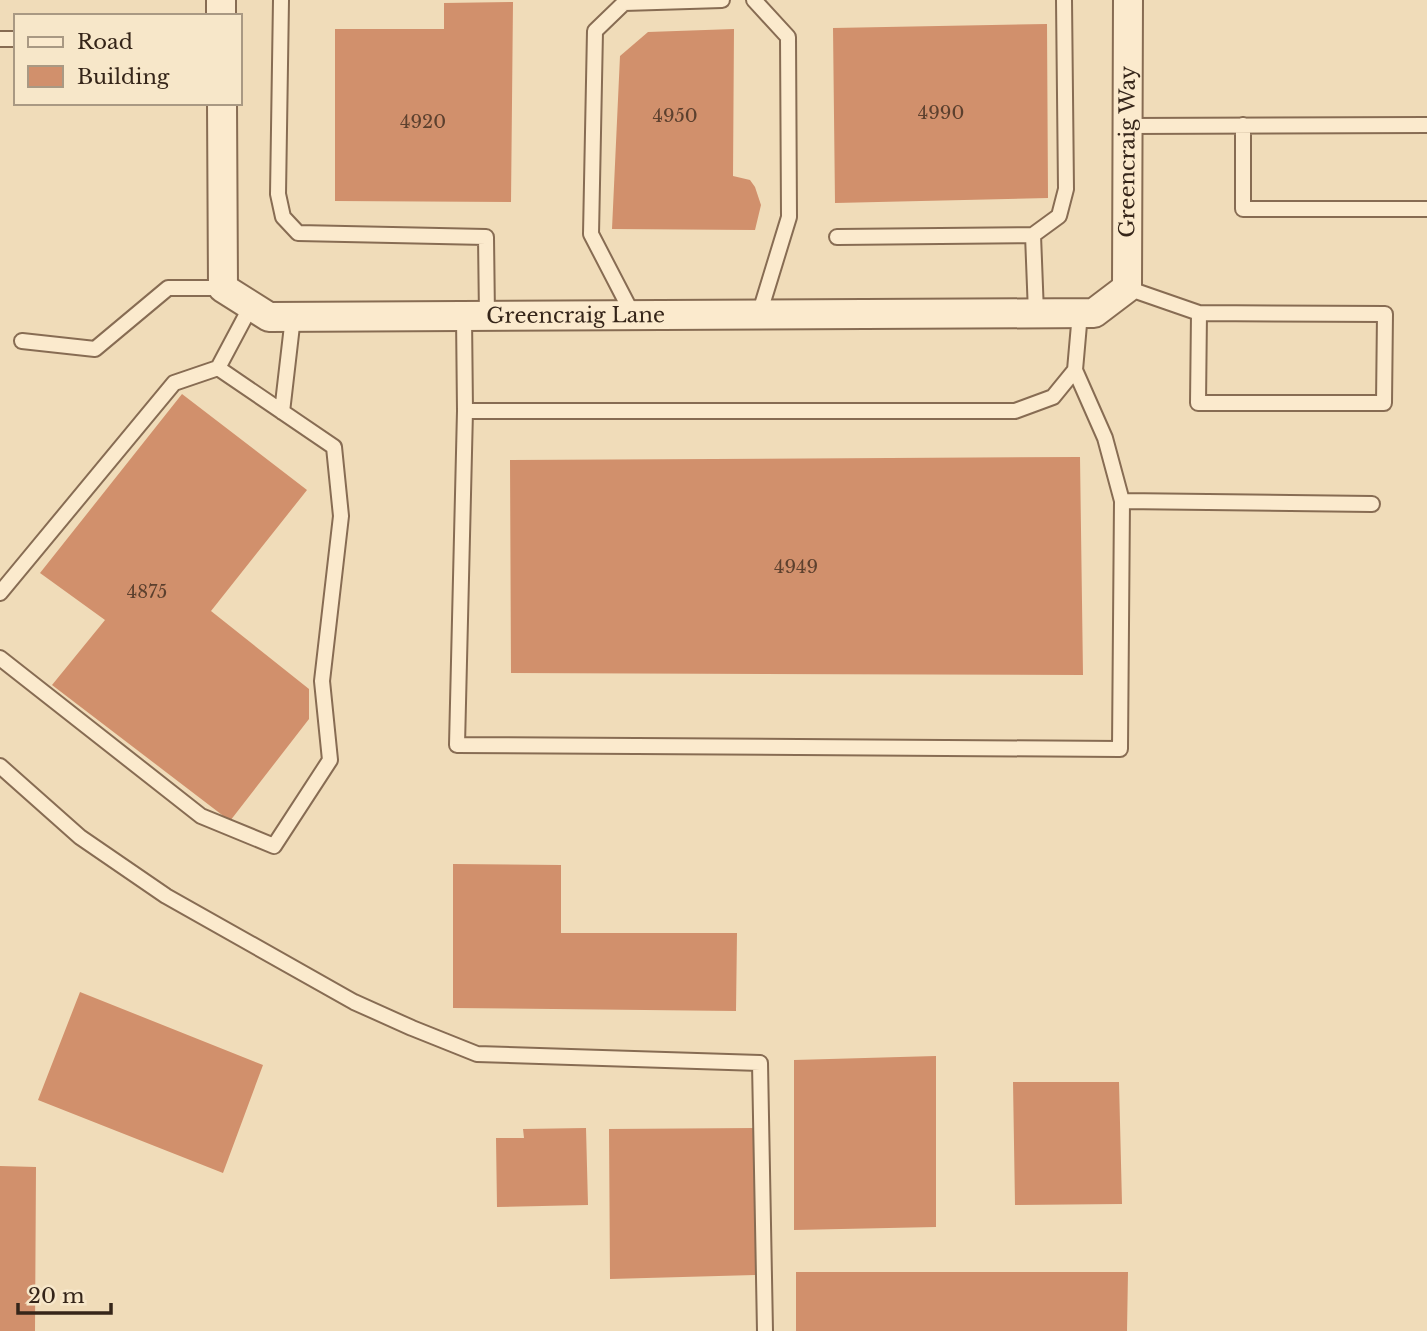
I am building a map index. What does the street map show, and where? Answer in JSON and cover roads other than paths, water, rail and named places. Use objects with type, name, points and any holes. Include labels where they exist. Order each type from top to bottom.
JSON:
[{"type":"street","name":"Greencraig Way","points":[[1122,293],[1128,126],[1128,0]]},
{"type":"street","points":[[222,105],[223,288]]},
{"type":"street","name":"Greencraig Lane","points":[[223,288],[269,317],[1094,313],[1122,293]]},
{"type":"lane","points":[[281,0],[278,194],[283,217],[298,233],[486,237],[465,411],[457,746],[1120,749],[1122,501],[1105,438],[1075,370],[1080,313]]},
{"type":"lane","points":[[633,316],[591,234],[595,31],[624,3],[722,0]]},
{"type":"lane","points":[[754,0],[788,37],[789,217],[759,315]]},
{"type":"lane","points":[[836,237],[1033,235],[1059,216],[1066,189],[1064,0]]},
{"type":"lane","points":[[1243,125],[1243,209],[1427,209]]},
{"type":"lane","points":[[1128,126],[1427,125]]},
{"type":"lane","points":[[1033,235],[1036,313]]},
{"type":"lane","points":[[22,341],[95,349],[168,288],[223,288]]},
{"type":"lane","points":[[1122,293],[1199,313],[1385,314],[1384,403],[1198,403],[1199,313]]},
{"type":"lane","points":[[0,593],[174,383],[218,368],[251,306]]},
{"type":"lane","points":[[282,412],[293,317]]},
{"type":"lane","points":[[0,658],[201,816],[274,846],[330,760],[322,681],[341,516],[334,447],[218,368]]},
{"type":"lane","points":[[465,411],[1015,411],[1053,397],[1075,370]]},
{"type":"lane","points":[[1122,501],[1373,504]]},
{"type":"lane","points":[[0,766],[80,837],[166,896],[354,1002],[477,1054],[760,1063],[765,1331]]}]
